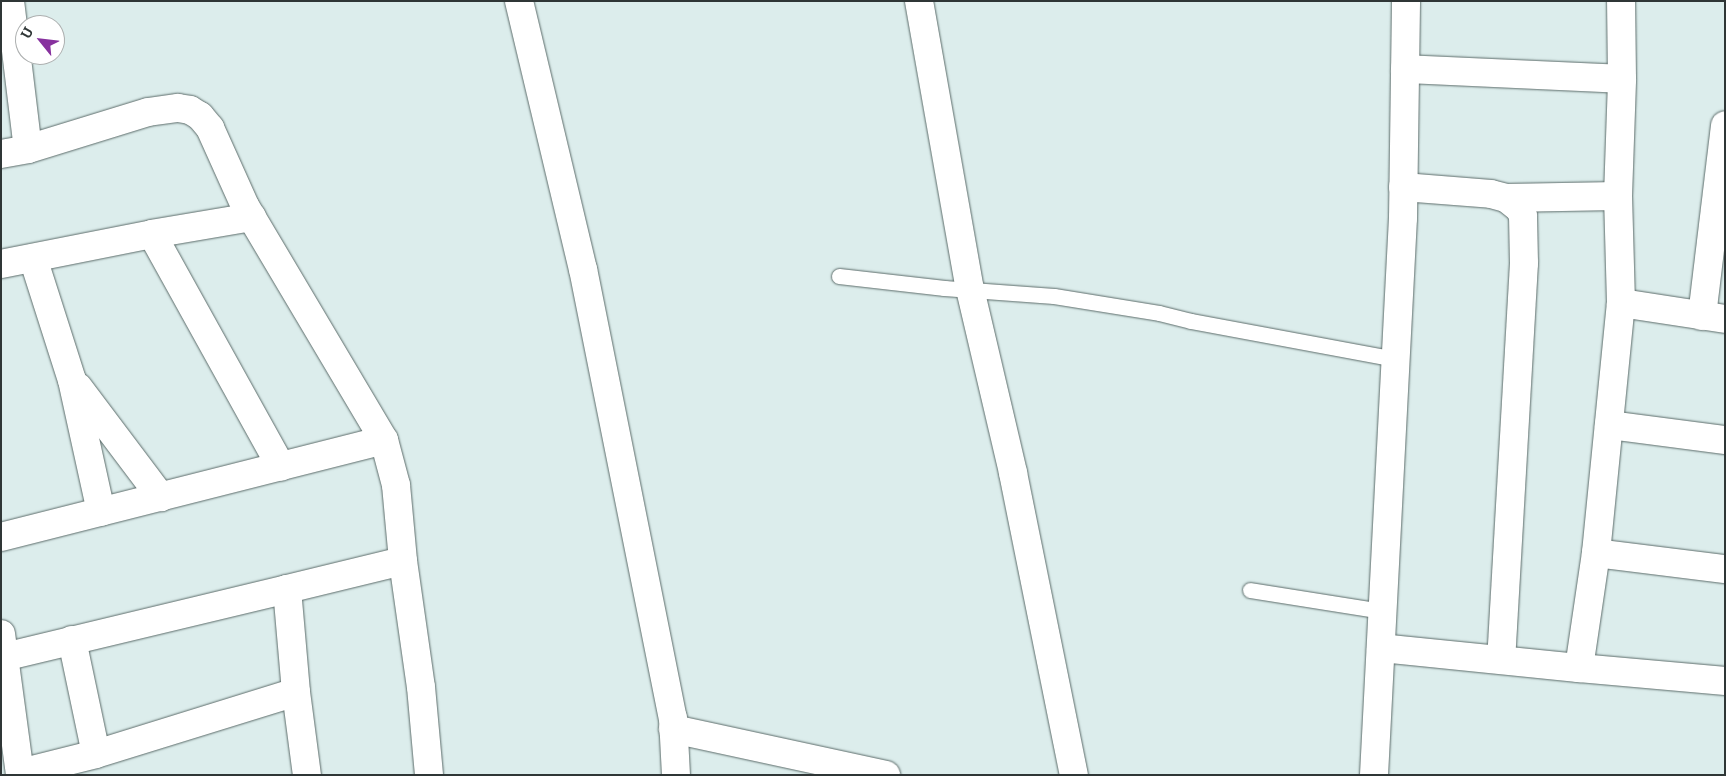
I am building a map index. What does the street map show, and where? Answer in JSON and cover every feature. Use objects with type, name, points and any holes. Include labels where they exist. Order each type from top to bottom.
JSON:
[{"type":"street","points":[[10,1],[28,149]]},
{"type":"street","points":[[518,1],[583,269],[673,729],[676,775]]},
{"type":"street","points":[[919,1],[970,288],[1013,473],[1074,775]]},
{"type":"street","points":[[1374,775],[1396,359],[1403,187],[1406,1]]},
{"type":"street","points":[[1578,668],[1596,553],[1621,303],[1618,196],[1622,79],[1620,1]]},
{"type":"street","points":[[1405,69],[1622,79]]},
{"type":"street","points":[[1,154],[28,149],[148,112],[178,108],[190,110],[200,116],[210,128],[252,217],[384,440],[396,485],[403,562],[422,687],[429,775]]},
{"type":"street","points":[[1621,303],[1713,317],[1725,125]]},
{"type":"street","points":[[1403,187],[1491,194],[1506,198],[1618,196]]},
{"type":"street","points":[[1501,660],[1524,264],[1523,216],[1519,208],[1506,198]]},
{"type":"street","points":[[1,264],[152,234],[252,217]]},
{"type":"street","points":[[152,234],[281,467]]},
{"type":"street","points":[[33,258],[72,380],[101,512]]},
{"type":"street","points":[[72,380],[161,497]]},
{"type":"street","points":[[1609,425],[1725,440]]},
{"type":"street","points":[[1,537],[384,440]]},
{"type":"street","points":[[1596,553],[1725,569]]},
{"type":"street","points":[[296,692],[96,754],[20,774],[2,646],[72,640],[403,562]]},
{"type":"street","points":[[287,588],[296,692],[307,775]]},
{"type":"street","points":[[72,640],[96,754]]},
{"type":"street","points":[[1381,648],[1725,682]]},
{"type":"street","points":[[673,729],[886,775]]},
{"type":"lane","points":[[839,276],[944,288],[970,288],[1054,296],[1159,312],[1191,321],[1396,359]]},
{"type":"lane","points":[[1250,590],[1382,611]]}]
